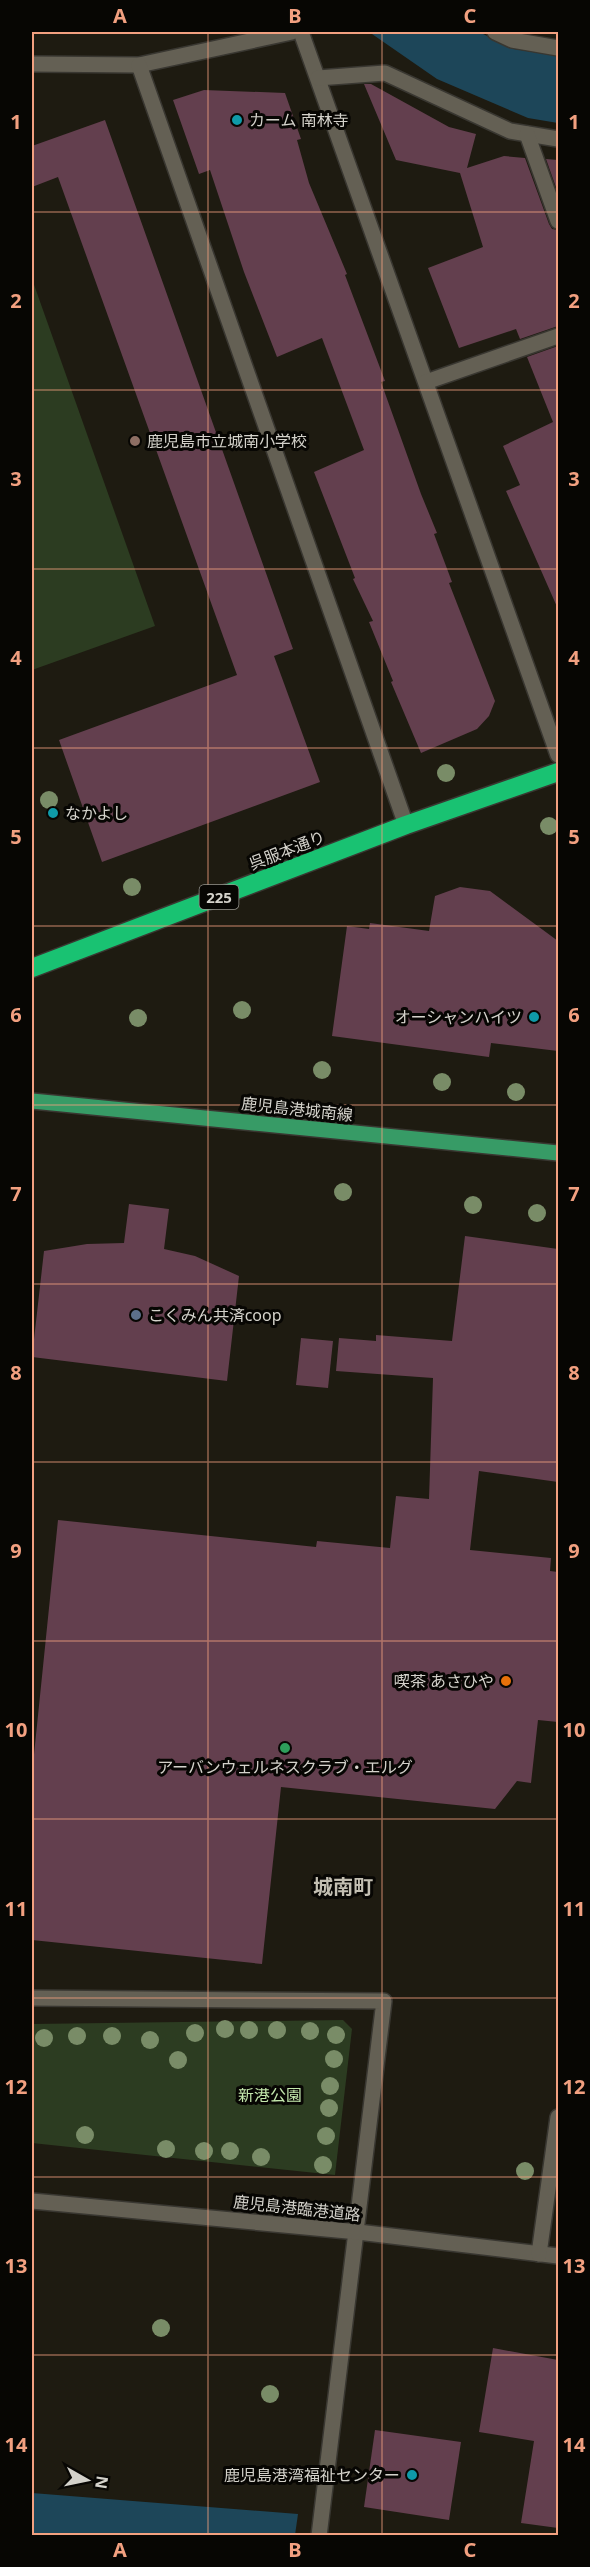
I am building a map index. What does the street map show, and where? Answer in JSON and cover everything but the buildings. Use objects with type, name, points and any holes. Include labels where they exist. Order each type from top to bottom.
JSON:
[{"type":"highway","name":"呉服本通り","points":[[32,968],[406,825],[558,772]]},
{"type":"main road","name":"鹿児島港城南線","points":[[32,1101],[558,1153]]},
{"type":"street","points":[[32,64],[140,65],[292,32]]},
{"type":"street","points":[[301,32],[558,755]]},
{"type":"street","points":[[495,32],[512,40],[558,48]]},
{"type":"street","points":[[140,65],[406,825]]},
{"type":"street","points":[[318,78],[385,73],[510,131],[558,140]]},
{"type":"street","points":[[526,134],[558,220]]},
{"type":"street","points":[[426,382],[558,336]]},
{"type":"street","points":[[32,1998],[384,2001],[358,2232],[319,2535]]},
{"type":"street","points":[[539,2254],[558,2116]]},
{"type":"street","name":"鹿児島港臨港道路","points":[[32,2200],[358,2232],[558,2256]]},
{"type":"green space","points":[[32,279],[155,626],[32,670]]},
{"type":"green space","name":"新港公園","points":[[343,2020],[352,2029],[335,2175],[32,2143],[32,2024]]},
{"type":"water","points":[[363,32],[479,32],[514,49],[558,56],[558,123],[528,118],[437,79],[372,34]]},
{"type":"water","points":[[32,2493],[298,2514],[295,2535],[32,2535]]},
{"type":"place","name":"カーム 南林寺","points":[[237,120]]},
{"type":"place","name":"鹿児島市立城南小学校","points":[[135,441]]},
{"type":"place","name":"なかよし","points":[[53,813]]},
{"type":"place","name":"オーシャンハイツ","points":[[534,1017]]},
{"type":"place","name":"こくみん共済coop","points":[[136,1315]]},
{"type":"place","name":"喫茶 あさひや","points":[[506,1681]]},
{"type":"place","name":"アーバンウェルネスクラブ・エルグ","points":[[285,1748]]},
{"type":"place","name":"鹿児島港湾福祉センター","points":[[412,2475]]},
{"type":"district","name":"城南町","points":[[343,1886]]}]
